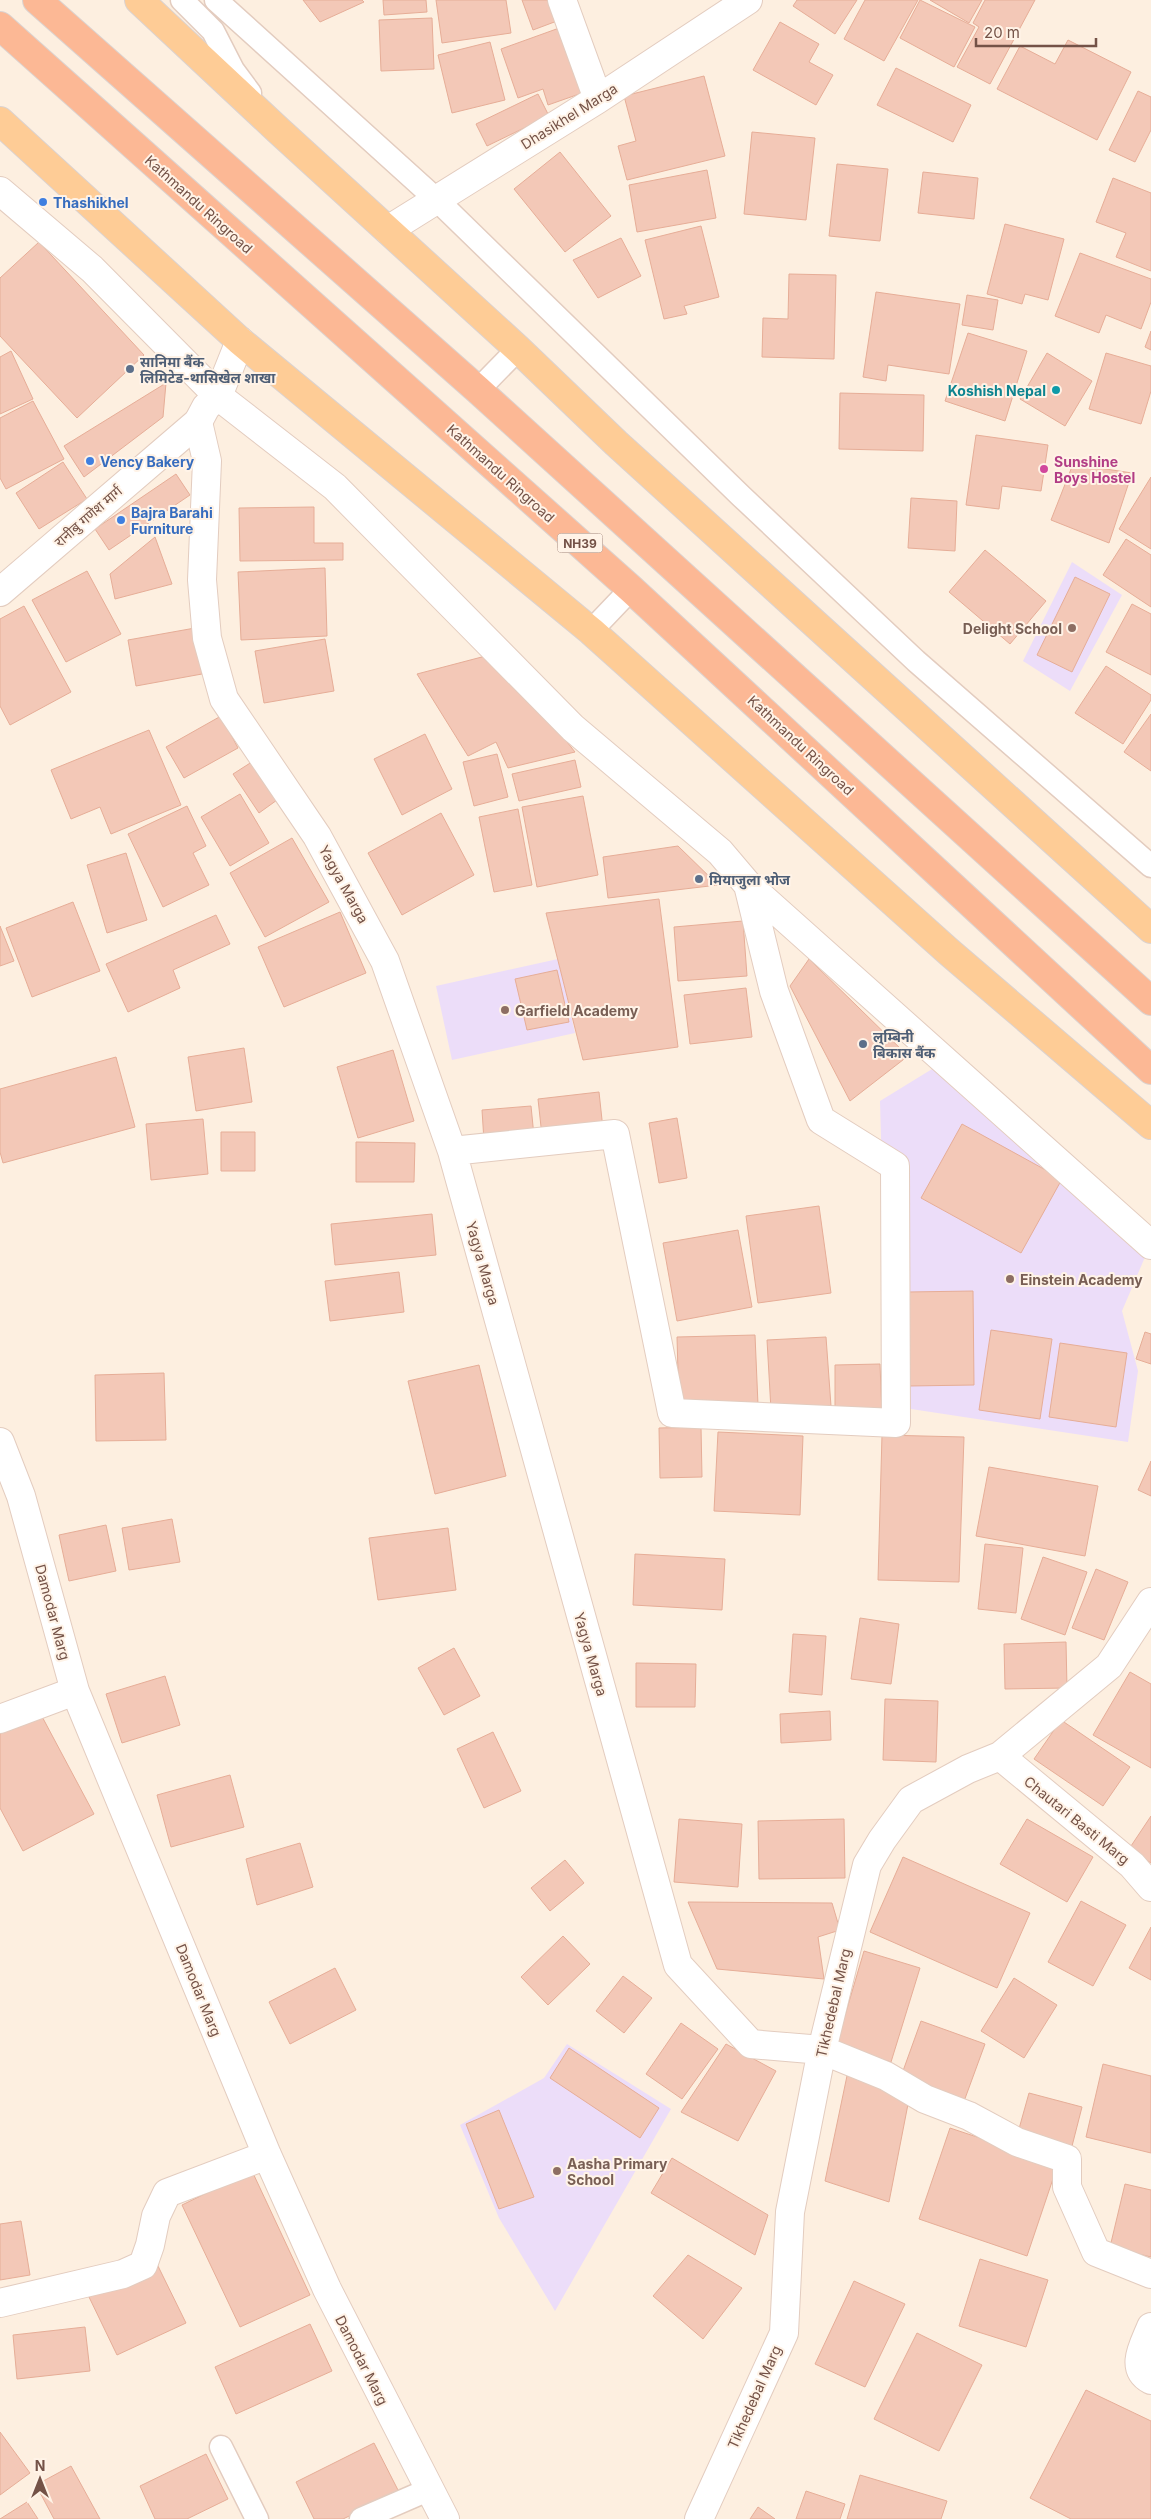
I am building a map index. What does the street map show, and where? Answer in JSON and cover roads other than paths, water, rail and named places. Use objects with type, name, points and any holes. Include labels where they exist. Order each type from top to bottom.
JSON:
[{"type":"highway","points":[[37,0],[478,390],[1151,1001]]},
{"type":"highway","name":"Kathmandu Ringroad","points":[[0,26],[631,589],[1151,1070]]},
{"type":"main road","points":[[140,0],[616,443],[1151,929]]},
{"type":"main road","points":[[0,121],[240,342],[591,631],[942,946],[1151,1125]]},
{"type":"street","points":[[562,0],[598,98]]},
{"type":"street","name":"Dhasikhel Marga","points":[[388,230],[598,98],[748,0]]},
{"type":"street","points":[[0,191],[92,269],[218,396],[335,487],[573,728],[720,852],[748,885],[1151,1245]]},
{"type":"street","name":"रानीबु गणेश मार्ग","points":[[0,592],[198,422],[206,407],[218,396],[240,342]]},
{"type":"street","name":"Yagya Marga","points":[[198,422],[207,461],[202,580],[207,638],[224,699],[317,836],[386,961],[452,1151],[678,1965],[751,2044],[822,2050],[886,2076],[925,2099],[969,2116],[1017,2142],[1067,2159],[1067,2187],[1096,2252],[1151,2274]]},
{"type":"street","points":[[452,1151],[615,1134],[672,1413],[896,1423],[895,1166],[820,1120],[774,991],[748,885]]},
{"type":"street","name":"Damodar Marg","points":[[0,1442],[21,1496],[75,1691],[267,2155],[327,2289],[444,2519]]},
{"type":"street","name":"Tikhedebal Marg","points":[[699,2519],[784,2333],[790,2212],[822,2050],[867,1865],[882,1840],[911,1800],[968,1769],[1000,1756],[1109,1666],[1151,1602]]},
{"type":"street","points":[[0,1719],[75,1691]]},
{"type":"street","name":"Chautari Basti Marg","points":[[1000,1756],[1132,1865],[1151,1887]]},
{"type":"street","points":[[0,2303],[123,2274],[143,2265],[150,2245],[156,2216],[167,2193],[267,2155]]},
{"type":"street","points":[[1151,2327],[1140,2354],[1139,2366],[1143,2375],[1151,2380]]},
{"type":"lane","points":[[182,0],[213,31],[233,70],[278,130]]},
{"type":"lane","points":[[216,0],[437,200],[740,496],[916,661],[1151,866]]},
{"type":"lane","points":[[478,390],[518,350]]},
{"type":"lane","points":[[591,631],[631,589]]},
{"type":"lane","points":[[221,2447],[257,2519]]},
{"type":"lane","points":[[361,2519],[428,2490]]},
{"type":"place","name":"Thashikhel","points":[[43,202]]},
{"type":"place","name":"सानिमा बैंक लिमिटेड-थासिखेल शाखा","points":[[130,369]]},
{"type":"place","name":"Koshish Nepal","points":[[1056,390]]},
{"type":"place","name":"Vency Bakery","points":[[90,461]]},
{"type":"place","name":"Sunshine Boys Hostel","points":[[1044,469]]},
{"type":"place","name":"Bajra Barahi Furniture","points":[[121,520]]},
{"type":"place","name":"Delight School","points":[[1072,628]]},
{"type":"place","name":"मियाजुला भोज","points":[[699,879]]},
{"type":"place","name":"Garfield Academy","points":[[505,1010]]},
{"type":"place","name":"लुम्बिनी बिकास बैंक","points":[[863,1044]]},
{"type":"place","name":"Einstein Academy","points":[[1010,1279]]},
{"type":"place","name":"Aasha Primary School","points":[[557,2171]]}]
